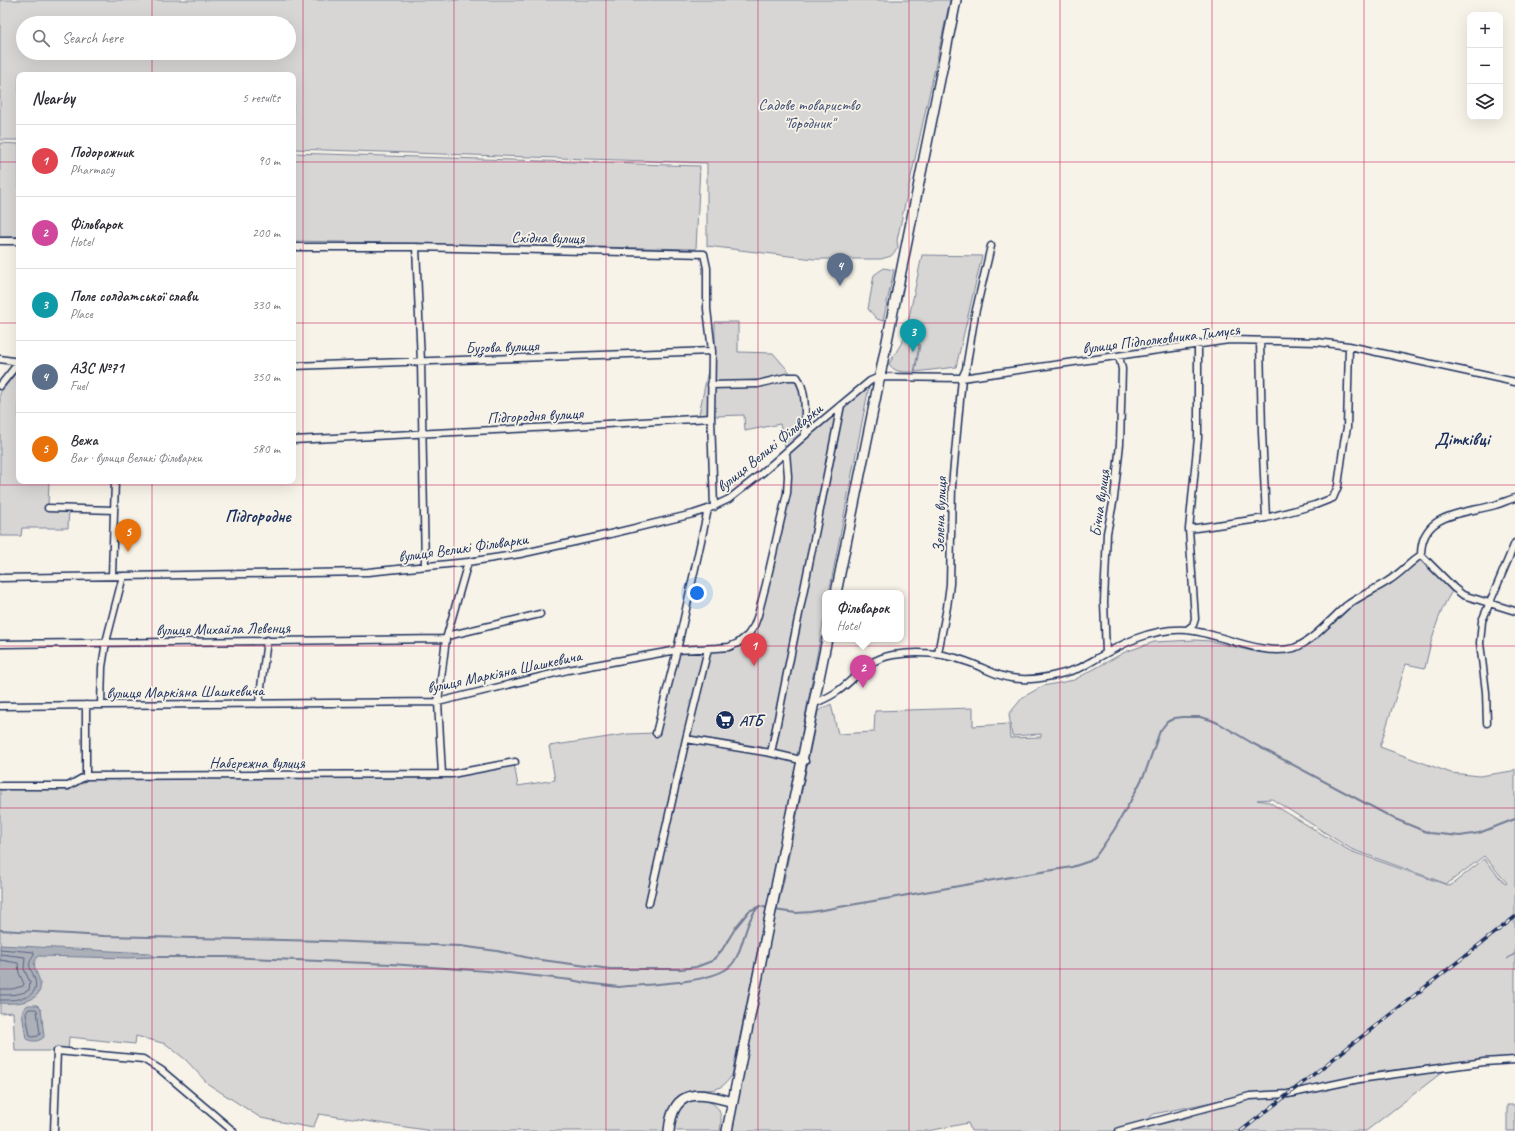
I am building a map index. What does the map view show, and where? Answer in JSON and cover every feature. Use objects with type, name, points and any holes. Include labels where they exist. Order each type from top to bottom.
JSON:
[{"type":"highway","points":[[837,590],[956,0]]},
{"type":"highway","points":[[727,1131],[826,642]]},
{"type":"highway","points":[[669,1131],[673,1111],[676,1106],[687,1098],[696,1095],[708,1095],[733,1102]]},
{"type":"street","points":[[0,240],[16,241]]},
{"type":"street","points":[[416,246],[421,362],[425,566]]},
{"type":"street","name":"Східна вулиця","points":[[296,247],[416,246],[704,254],[707,268],[707,309],[712,351]]},
{"type":"street","name":"Зелена вулиця","points":[[938,653],[950,584],[952,486],[962,378],[966,370],[975,314],[991,246]]},
{"type":"street","name":"вулиця Підполковника Тимуся","points":[[879,376],[962,378],[1229,340],[1317,342],[1349,346],[1515,382]]},
{"type":"street","points":[[1260,341],[1266,518]]},
{"type":"street","points":[[1187,630],[1193,625],[1195,619],[1189,529],[1198,438],[1198,345]]},
{"type":"street","points":[[1189,529],[1266,518],[1315,505],[1333,498],[1336,494],[1338,486],[1347,428],[1349,346]]},
{"type":"street","points":[[656,733],[711,508],[712,351]]},
{"type":"street","name":"Бузова вулиця","points":[[296,366],[712,351]]},
{"type":"street","name":"Бічна вулиця","points":[[1106,653],[1104,602],[1107,533],[1114,498],[1120,444],[1122,369],[1119,356]]},
{"type":"street","points":[[0,359],[16,362]]},
{"type":"street","points":[[0,386],[16,366]]},
{"type":"street","name":"вулиця Великі Фільварки","points":[[0,578],[368,572],[468,562],[534,551],[679,518],[711,508],[738,493],[841,405],[870,381],[879,376]]},
{"type":"street","points":[[711,385],[758,384],[787,377],[797,377],[801,383],[804,394],[805,435]]},
{"type":"street","points":[[771,753],[841,405]]},
{"type":"street","name":"Підгородня вулиця","points":[[296,440],[711,418]]},
{"type":"street","name":"вулиця Маркіяна Шашкевича","points":[[0,706],[438,702],[568,670],[677,650],[729,647],[738,643],[748,635],[754,626],[766,584],[786,493],[788,476],[786,452]]},
{"type":"street","points":[[112,576],[115,484]]},
{"type":"street","points":[[813,704],[838,691],[859,671],[880,658],[910,654],[938,653],[969,662],[997,675],[1023,680],[1080,668],[1134,638],[1160,632],[1187,630],[1211,634],[1257,648],[1285,649],[1295,647],[1321,630],[1347,605],[1388,582],[1421,555],[1423,541],[1437,522],[1456,513],[1494,505],[1515,498]]},
{"type":"street","points":[[48,508],[114,510]]},
{"type":"street","points":[[1487,723],[1486,692],[1480,643],[1482,620],[1515,544]]},
{"type":"street","points":[[1421,555],[1463,595],[1515,611]]},
{"type":"street","points":[[442,774],[438,702],[447,638],[468,562]]},
{"type":"street","points":[[101,705],[102,667],[106,642],[123,576]]},
{"type":"street","name":"вулиця Михайла Левенця","points":[[0,644],[447,638],[540,614]]},
{"type":"street","points":[[259,703],[267,640]]},
{"type":"street","points":[[649,903],[708,649]]},
{"type":"street","points":[[86,705],[86,776]]},
{"type":"street","points":[[686,739],[771,753],[803,761]]},
{"type":"street","name":"Набережна вулиця","points":[[0,786],[68,786],[86,776],[442,774],[464,772],[515,762]]},
{"type":"street","points":[[54,1131],[57,1051],[143,1059],[161,1070],[233,1131]]},
{"type":"street","points":[[1119,1131],[1250,1096],[1288,1094],[1359,1079],[1484,1062],[1515,1060]]},
{"type":"green space","name":"Садове товариство \"Городник\"","points":[[0,0],[950,0],[897,240],[898,248],[891,256],[881,259],[814,259],[707,246],[707,163],[296,149],[296,72],[16,72],[16,140],[0,140]]},
{"type":"green space","points":[[0,143],[16,144],[16,237],[0,237]]},
{"type":"green space","points":[[296,153],[700,166],[696,249],[296,241]]},
{"type":"green space","points":[[922,255],[982,256],[956,367],[915,372],[920,345],[905,337]]},
{"type":"green space","points":[[884,268],[894,270],[883,321],[877,319],[868,309],[874,275]]},
{"type":"green space","points":[[715,322],[738,322],[738,352],[773,353],[792,375],[802,390],[812,429],[870,381],[830,590],[822,590],[822,629],[796,764],[732,1075],[726,1083],[715,1089],[692,1091],[685,1094],[666,1131],[432,1131],[319,1114],[313,1128],[261,1118],[208,1084],[186,1060],[166,1044],[136,1036],[135,1044],[69,1037],[68,1051],[15,1051],[13,1012],[0,1013],[0,789],[69,790],[87,779],[442,778],[514,764],[518,786],[555,780],[549,746],[628,734],[656,733],[677,650],[738,643],[754,626],[787,493],[786,452],[780,424],[745,431],[744,415],[715,416],[698,419],[712,351],[715,351]]},
{"type":"green space","points":[[905,337],[919,346],[914,372],[903,372],[894,369],[889,364]]},
{"type":"green space","points":[[16,373],[16,484],[49,484],[48,506],[69,508],[68,528],[22,528],[21,536],[0,536],[0,393]]},
{"type":"green space","points":[[1421,559],[1452,591],[1438,619],[1425,668],[1406,664],[1380,747],[1451,773],[1480,776],[1512,771],[1515,769],[1515,953],[1507,959],[1515,954],[1515,1056],[1367,1073],[1360,1078],[1445,1070],[1366,1131],[1133,1131],[1190,1117],[1221,1100],[1154,1114],[1132,1131],[971,1131],[968,1123],[928,1131],[732,1131],[766,954],[784,880],[818,711],[831,704],[838,734],[874,732],[875,711],[973,708],[973,726],[1009,724],[1010,738],[1041,737],[1041,734],[1012,736],[1009,714],[1023,697],[1043,686],[1074,680],[1125,652],[1154,642],[1195,640],[1210,641],[1256,652],[1286,654],[1297,651],[1324,632],[1350,608],[1389,585]],"holes":[[[1272,799],[1351,849],[1447,884],[1484,856],[1507,883],[1505,884],[1484,859],[1450,886],[1350,851],[1269,802],[1257,800]]]},
{"type":"green space","points":[[696,1099],[714,1104],[720,1112],[720,1131],[672,1131],[676,1115],[682,1107],[690,1101]]},
{"type":"green space","points":[[1507,1105],[1515,1105],[1515,1131],[1507,1131]]},
{"type":"water","points":[[0,945],[148,953],[156,957],[128,958],[38,956],[34,965],[39,979],[39,993],[28,1000],[21,1002],[0,1003]]},
{"type":"water","points":[[28,1005],[37,1005],[41,1009],[44,1037],[38,1041],[26,1039],[22,1013],[24,1008]]},
{"type":"waterway","points":[[774,910],[796,913],[811,912],[1072,867],[1090,861],[1096,856],[1114,830],[1130,802],[1145,773],[1160,731],[1167,722],[1175,718],[1183,717],[1200,717],[1220,724],[1252,743],[1395,819],[1429,833],[1460,836],[1479,833],[1515,819]]},
{"type":"waterway","points":[[156,957],[228,957],[391,964],[500,972],[619,987],[680,982],[719,973],[728,968],[737,956],[749,922],[755,911],[759,906],[768,908]]},
{"type":"waterway","points":[[0,930],[104,936],[326,941],[460,946],[497,951],[534,959],[610,969],[681,969],[696,967],[712,961],[722,950],[736,927],[749,911],[758,907]]},
{"type":"railway","points":[[1241,1131],[1515,917]]},
{"type":"place","name":"АЗС №71","points":[[840,286]]},
{"type":"place","name":"Поле солдатської слави","points":[[913,352]]},
{"type":"place","name":"Вежа","points":[[128,552]]},
{"type":"place","name":"Подорожник","points":[[754,666]]},
{"type":"place","name":"Фільварок","points":[[863,688]]},
{"type":"place","name":"АТБ","points":[[725,720]]},
{"type":"district","name":"Дітківці","points":[[1462,439]]},
{"type":"district","name":"Підгороднє","points":[[258,516]]}]
